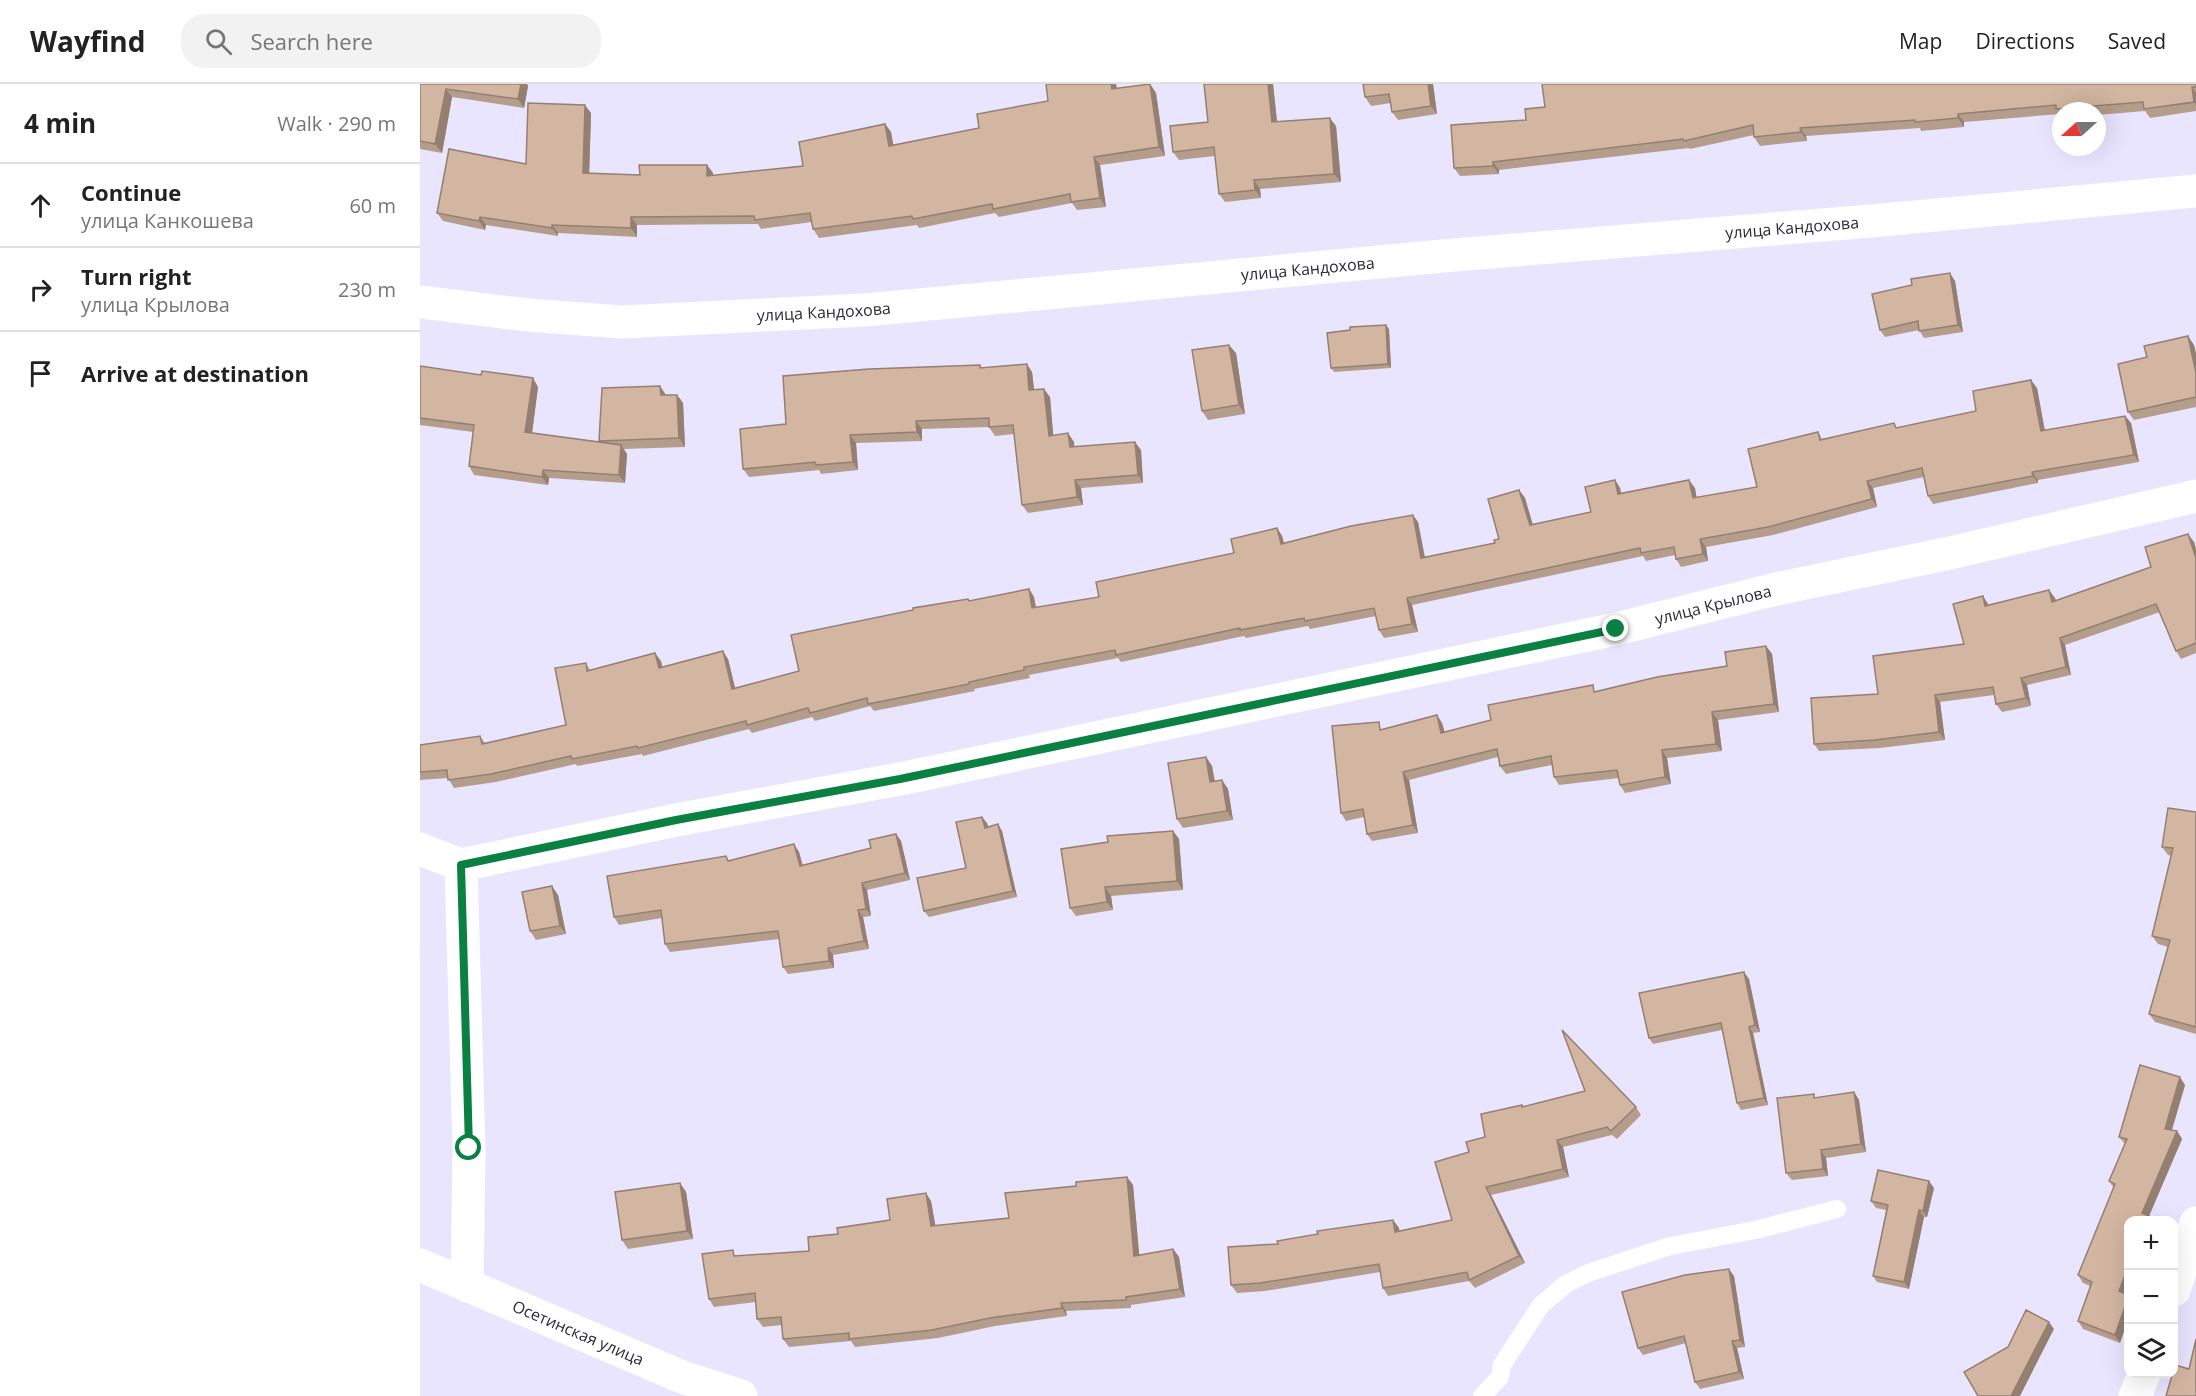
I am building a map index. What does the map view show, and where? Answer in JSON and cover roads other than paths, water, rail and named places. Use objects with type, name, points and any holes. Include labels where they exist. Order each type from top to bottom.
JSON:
[{"type":"street","name":"улица Кандохова","points":[[420,302],[528,315],[622,322],[843,311],[1454,255],[1859,222],[2196,191]]},
{"type":"street","name":"улица Крылова","points":[[461,865],[676,820],[900,779],[1605,632],[1776,589],[1950,553],[2196,496]]},
{"type":"street","points":[[420,849],[461,865],[469,1148],[467,1286]]},
{"type":"street","points":[[2178,1278],[2196,1223]]},
{"type":"street","name":"Осетинская улица","points":[[420,1265],[682,1377],[741,1396]]},
{"type":"street","points":[[2135,1396],[2142,1378]]},
{"type":"lane","points":[[1482,1396],[1500,1377],[1502,1365],[1540,1305],[1566,1284],[1588,1273],[1670,1246],[1755,1230],[1837,1209]]}]
